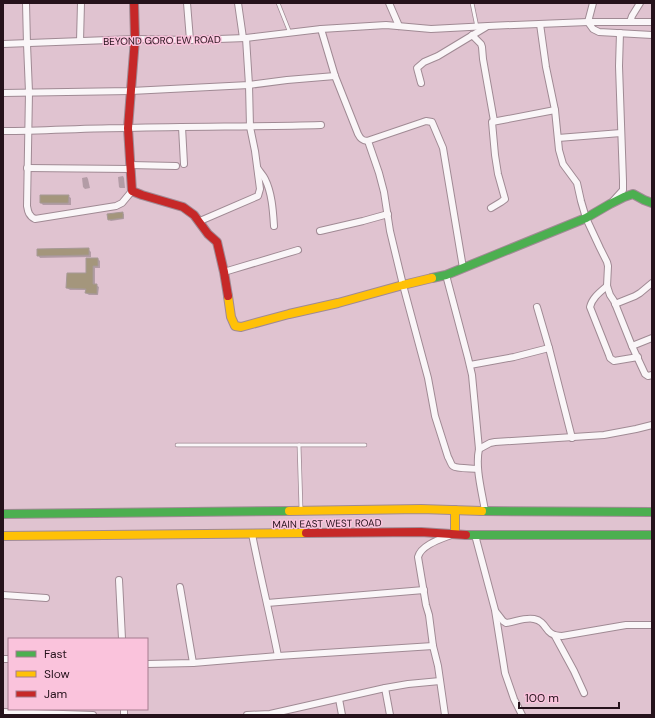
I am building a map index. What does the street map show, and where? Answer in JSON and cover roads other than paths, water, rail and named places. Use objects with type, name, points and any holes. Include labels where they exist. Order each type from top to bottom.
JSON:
[{"type":"main road","points":[[134,3],[135,39],[128,128],[132,191],[185,208],[196,216],[210,237],[217,242],[232,317],[236,326],[241,327],[446,275],[586,218],[610,204],[633,194],[652,203]]},
{"type":"main road","name":"MAIN EAST WEST ROAD","points":[[3,514],[421,509],[652,512]]},
{"type":"main road","points":[[455,510],[455,534]]},
{"type":"main road","name":"MAIN EAST WEST ROAD","points":[[3,536],[421,532],[475,535],[652,535]]},
{"type":"street","points":[[26,3],[29,92],[27,206],[30,215],[35,219],[116,206],[122,203],[132,191]]},
{"type":"street","points":[[80,41],[81,3]]},
{"type":"street","points":[[187,3],[190,40]]},
{"type":"street","points":[[200,221],[258,196],[260,189],[250,127],[249,85],[244,38],[238,3]]},
{"type":"street","points":[[389,3],[399,26]]},
{"type":"street","points":[[593,3],[588,22],[593,29],[599,32],[652,34]]},
{"type":"street","points":[[630,22],[640,3]]},
{"type":"street","name":"BEYOND GORO EW ROAD","points":[[3,44],[135,39],[190,40],[244,38],[321,29],[386,25],[431,29],[588,22],[652,22]]},
{"type":"street","points":[[540,24],[547,74],[555,110],[559,150],[563,164],[577,183],[586,218],[608,266],[607,286],[610,295],[646,375],[652,375]]},
{"type":"street","points":[[421,83],[417,68],[420,65],[488,26]]},
{"type":"street","points":[[321,29],[335,76],[358,134],[363,141],[368,141],[426,121],[432,122],[443,148],[463,268]]},
{"type":"street","points":[[610,204],[623,190],[619,66],[620,33]]},
{"type":"street","points":[[472,36],[481,44],[482,48],[494,121],[492,123],[495,155],[498,174],[505,199],[491,208]]},
{"type":"street","points":[[3,93],[131,91],[249,85],[335,76]]},
{"type":"street","points":[[494,121],[555,110]]},
{"type":"street","points":[[3,131],[321,125]]},
{"type":"street","points":[[182,127],[184,164]]},
{"type":"street","points":[[558,138],[621,133]]},
{"type":"street","points":[[368,141],[384,192],[390,230],[428,378],[435,416],[451,464],[458,468],[478,469]]},
{"type":"street","points":[[28,168],[176,166]]},
{"type":"street","points":[[257,167],[264,176],[268,186],[273,209],[274,226]]},
{"type":"street","points":[[320,231],[358,223],[388,214]]},
{"type":"street","points":[[224,272],[298,250]]},
{"type":"street","points":[[446,275],[470,365],[475,398],[479,449],[478,469],[485,511]]},
{"type":"street","points":[[615,304],[635,296],[652,283]]},
{"type":"street","points":[[607,286],[591,302],[590,307],[609,355],[612,360],[638,357]]},
{"type":"street","points":[[537,307],[572,438]]},
{"type":"street","points":[[632,346],[652,338]]},
{"type":"street","points":[[470,365],[514,358],[549,348]]},
{"type":"street","points":[[479,449],[495,442],[604,435],[652,425]]},
{"type":"street","points":[[252,534],[278,656]]},
{"type":"street","points":[[446,715],[418,556],[419,552],[437,541],[455,534]]},
{"type":"street","points":[[475,535],[494,610],[505,673],[514,699],[522,715]]},
{"type":"street","points":[[119,580],[122,638]]},
{"type":"street","points":[[180,587],[193,663]]},
{"type":"street","points":[[267,603],[424,590]]},
{"type":"street","points":[[3,595],[46,598]]},
{"type":"street","points":[[494,610],[506,623],[526,618],[532,618],[543,623],[550,633],[555,636],[584,693]]},
{"type":"street","points":[[555,636],[626,626],[652,625]]},
{"type":"street","points":[[148,664],[193,663],[433,646]]},
{"type":"street","points":[[247,715],[270,714],[385,688],[440,681]]},
{"type":"street","points":[[385,688],[390,715]]},
{"type":"street","points":[[339,699],[342,715]]},
{"type":"street","points":[[3,712],[20,714],[92,715]]},
{"type":"lane","points":[[278,3],[290,33]]},
{"type":"lane","points":[[472,3],[477,27]]},
{"type":"lane","points":[[177,445],[365,445]]},
{"type":"lane","points":[[299,445],[301,511]]}]
